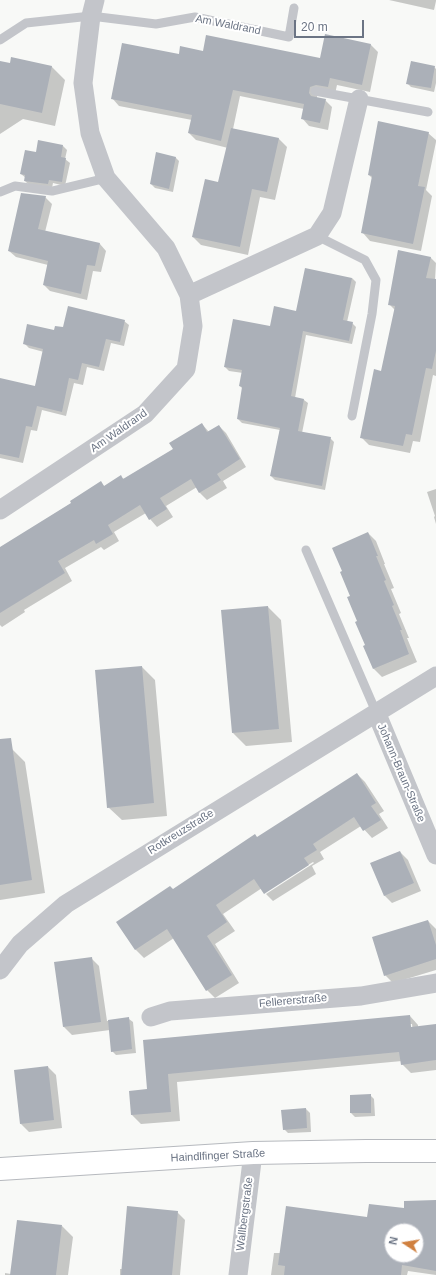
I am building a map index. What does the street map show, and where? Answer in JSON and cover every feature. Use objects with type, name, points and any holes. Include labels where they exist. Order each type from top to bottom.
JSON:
[{"type":"street","name":"Am Waldrand","points":[[0,510],[145,414],[186,369],[193,326],[189,295],[166,248],[106,178],[90,134],[83,83],[93,8]]},
{"type":"street","points":[[189,295],[317,236],[332,213],[359,99]]},
{"type":"street","name":"Rotkreuzstraße","points":[[0,970],[20,944],[66,904],[436,676]]},
{"type":"street","name":"Johann-Braun-Straße","points":[[376,712],[436,856]]},
{"type":"street","name":"Fellererstraße","points":[[151,1017],[170,1011],[361,996],[436,983]]},
{"type":"street","name":"Haindlfinger Straße","points":[[0,1169],[253,1153],[436,1151]]},
{"type":"street","name":"Wallbergstraße","points":[[238,1275],[253,1153]]},
{"type":"lane","name":"Am Waldrand","points":[[0,40],[26,23],[93,8],[156,24],[195,17],[289,37],[294,8]]},
{"type":"lane","points":[[315,91],[428,112]]},
{"type":"lane","points":[[0,192],[15,186],[52,191],[106,178]]},
{"type":"lane","points":[[317,236],[365,260],[376,280],[372,314],[352,416]]},
{"type":"lane","points":[[306,550],[376,712]]},
{"type":"building","points":[[325,34],[371,44],[362,85],[330,78],[328,87],[316,85],[310,87],[309,93],[311,96],[326,99],[320,123],[301,119],[304,104],[233,90],[221,141],[188,133],[192,115],[111,99],[122,43],[179,54],[180,46],[203,51],[206,35],[320,58]]},
{"type":"building","points":[[11,57],[52,66],[42,113],[0,104],[0,61],[10,63]]},
{"type":"building","points":[[411,61],[435,66],[431,88],[406,84]]},
{"type":"building","points":[[378,121],[429,132],[418,186],[425,187],[413,244],[361,233],[372,176],[368,175]]},
{"type":"building","points":[[231,128],[279,138],[267,192],[252,189],[240,247],[192,237],[205,179],[218,182]]},
{"type":"building","points":[[38,140],[63,145],[61,157],[66,158],[62,182],[49,180],[48,184],[24,181],[25,175],[20,174],[25,150],[36,152]]},
{"type":"building","points":[[156,152],[176,157],[169,189],[150,184]]},
{"type":"building","points":[[21,193],[46,196],[38,229],[100,243],[95,266],[87,265],[81,294],[43,285],[48,261],[8,251]]},
{"type":"building","points":[[398,250],[431,257],[426,278],[436,279],[436,351],[432,369],[426,368],[412,435],[406,434],[403,446],[360,438],[374,369],[381,371],[395,306],[388,305]]},
{"type":"building","points":[[305,268],[352,278],[343,320],[353,322],[349,341],[303,331],[291,396],[304,399],[298,431],[331,437],[322,486],[270,476],[280,428],[237,419],[242,387],[239,386],[242,370],[224,367],[233,319],[270,326],[274,306],[296,311]]},
{"type":"building","points":[[68,306],[125,320],[120,342],[106,339],[99,367],[82,363],[78,380],[69,378],[62,412],[37,406],[32,427],[26,426],[19,458],[0,454],[0,378],[35,386],[43,349],[23,344],[27,324],[54,330],[55,326],[63,327]]},
{"type":"building","points":[[202,423],[207,432],[219,425],[240,459],[217,474],[221,480],[199,493],[191,479],[160,498],[167,509],[149,520],[140,505],[108,525],[113,534],[96,544],[94,540],[58,561],[65,573],[0,613],[0,547],[71,503],[70,501],[101,481],[104,486],[121,475],[123,479],[173,449],[169,443]]},
{"type":"building","points":[[368,532],[378,556],[376,556],[386,580],[384,581],[394,605],[392,606],[402,630],[400,630],[409,654],[373,669],[363,646],[365,645],[355,622],[357,621],[347,597],[350,596],[340,572],[342,571],[332,548]]},
{"type":"building","points":[[268,606],[279,729],[232,733],[221,610]]},
{"type":"building","points":[[142,666],[154,803],[107,808],[95,670]]},
{"type":"building","points":[[11,738],[32,880],[0,885],[0,739]]},
{"type":"building","points":[[357,773],[376,803],[371,806],[381,820],[363,831],[354,817],[313,844],[317,850],[304,858],[309,865],[264,894],[254,879],[216,905],[227,922],[207,936],[232,975],[206,991],[167,929],[135,950],[116,922],[170,886],[173,889],[255,834],[257,837]]},
{"type":"building","points":[[400,851],[414,883],[384,896],[370,863]]},
{"type":"building","points":[[428,920],[436,945],[436,959],[384,976],[372,937]]},
{"type":"building","points":[[92,957],[101,1022],[63,1027],[54,962]]},
{"type":"building","points":[[410,1015],[411,1027],[436,1024],[436,1060],[401,1065],[399,1052],[168,1074],[171,1112],[131,1115],[129,1091],[147,1089],[143,1040]]},
{"type":"building","points":[[129,1017],[132,1049],[111,1052],[108,1020]]},
{"type":"building","points":[[48,1066],[54,1120],[20,1124],[14,1070]]},
{"type":"building","points":[[371,1094],[371,1113],[350,1113],[350,1095]]},
{"type":"building","points":[[306,1108],[307,1128],[283,1130],[281,1110]]},
{"type":"building","points":[[436,1200],[436,1271],[402,1265],[401,1275],[284,1275],[285,1266],[278,1265],[286,1206],[367,1217],[369,1204],[404,1208],[404,1201]]},
{"type":"building","points":[[127,1206],[178,1211],[172,1275],[121,1275]]},
{"type":"building","points":[[17,1220],[62,1225],[56,1275],[10,1275]]}]
